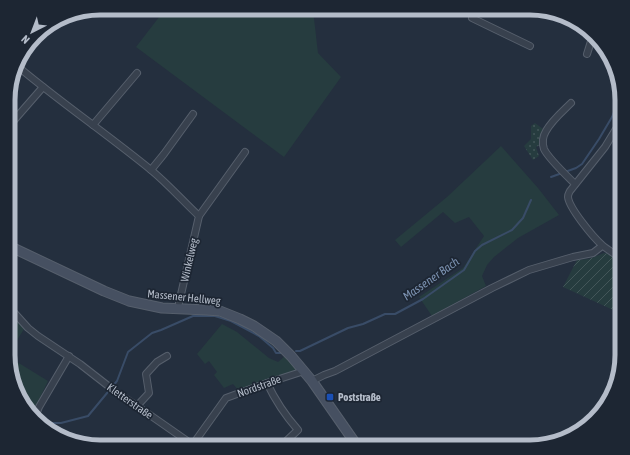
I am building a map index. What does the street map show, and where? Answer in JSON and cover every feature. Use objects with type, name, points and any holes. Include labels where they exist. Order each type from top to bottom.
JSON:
[{"type":"main road","name":"Massener Hellweg","points":[[15,249],[104,291],[129,301],[162,308],[220,311],[240,318],[282,346],[312,381],[353,440]]},
{"type":"street","points":[[474,15],[472,18],[530,46]]},
{"type":"street","points":[[587,54],[591,41]]},
{"type":"street","points":[[21,69],[43,88],[151,170],[199,216]]},
{"type":"street","points":[[93,125],[137,72]]},
{"type":"street","points":[[15,119],[43,88]]},
{"type":"street","points":[[571,103],[547,128],[543,138],[545,151],[575,184]]},
{"type":"street","points":[[151,170],[193,114]]},
{"type":"street","points":[[615,131],[605,147],[570,191],[568,198],[580,220],[602,246],[615,255]]},
{"type":"street","name":"Winkelweg","points":[[179,303],[199,216],[245,152]]},
{"type":"street","points":[[312,381],[335,371],[529,270],[573,257],[593,253],[602,246]]},
{"type":"street","name":"Kletterstraße","points":[[15,314],[28,328],[38,336],[69,356],[116,392],[184,440]]},
{"type":"street","points":[[37,412],[69,356]]},
{"type":"street","points":[[137,406],[148,393],[146,374],[157,362],[167,356]]},
{"type":"street","name":"Nordstraße","points":[[196,440],[226,398],[304,371]]},
{"type":"street","points":[[267,383],[277,403],[298,430],[287,440]]},
{"type":"green space","points":[[161,15],[314,15],[318,53],[341,77],[284,157],[136,47]]},
{"type":"green space","points":[[535,123],[543,129],[540,145],[536,147],[539,156],[533,160],[524,146],[531,139],[531,126]]},
{"type":"green space","points":[[501,146],[538,188],[559,215],[518,238],[494,257],[487,265],[482,276],[486,286],[432,316],[419,297],[463,268],[484,236],[469,217],[455,223],[443,212],[401,247],[395,240],[447,197]]},
{"type":"green space","points":[[604,253],[610,254],[615,258],[615,311],[563,287],[577,260],[589,259]]},
{"type":"green space","points":[[15,318],[24,329],[15,343]]},
{"type":"green space","points":[[222,324],[237,332],[269,358],[278,362],[285,356],[295,366],[295,371],[239,391],[233,384],[224,388],[214,375],[217,372],[209,361],[205,364],[197,354]]},
{"type":"green space","points":[[15,361],[48,381],[34,409],[21,388]]},
{"type":"waterway","name":"Massener Bach","points":[[613,83],[615,99]]},
{"type":"waterway","name":"Massener Bach","points":[[551,177],[576,168],[582,164],[599,139],[615,110]]},
{"type":"waterway","name":"Massener Bach","points":[[296,351],[300,351],[348,328],[363,324],[385,314],[395,314],[423,299],[464,270],[475,251],[482,245],[512,230],[523,218],[531,200]]},
{"type":"waterway","name":"Massener Bach","points":[[49,423],[61,423],[88,416],[117,381],[128,352],[152,333],[193,316],[215,316],[231,321],[259,336],[273,348],[276,353],[281,353]]},
{"type":"place","name":"Poststraße","points":[[330,397]]}]
